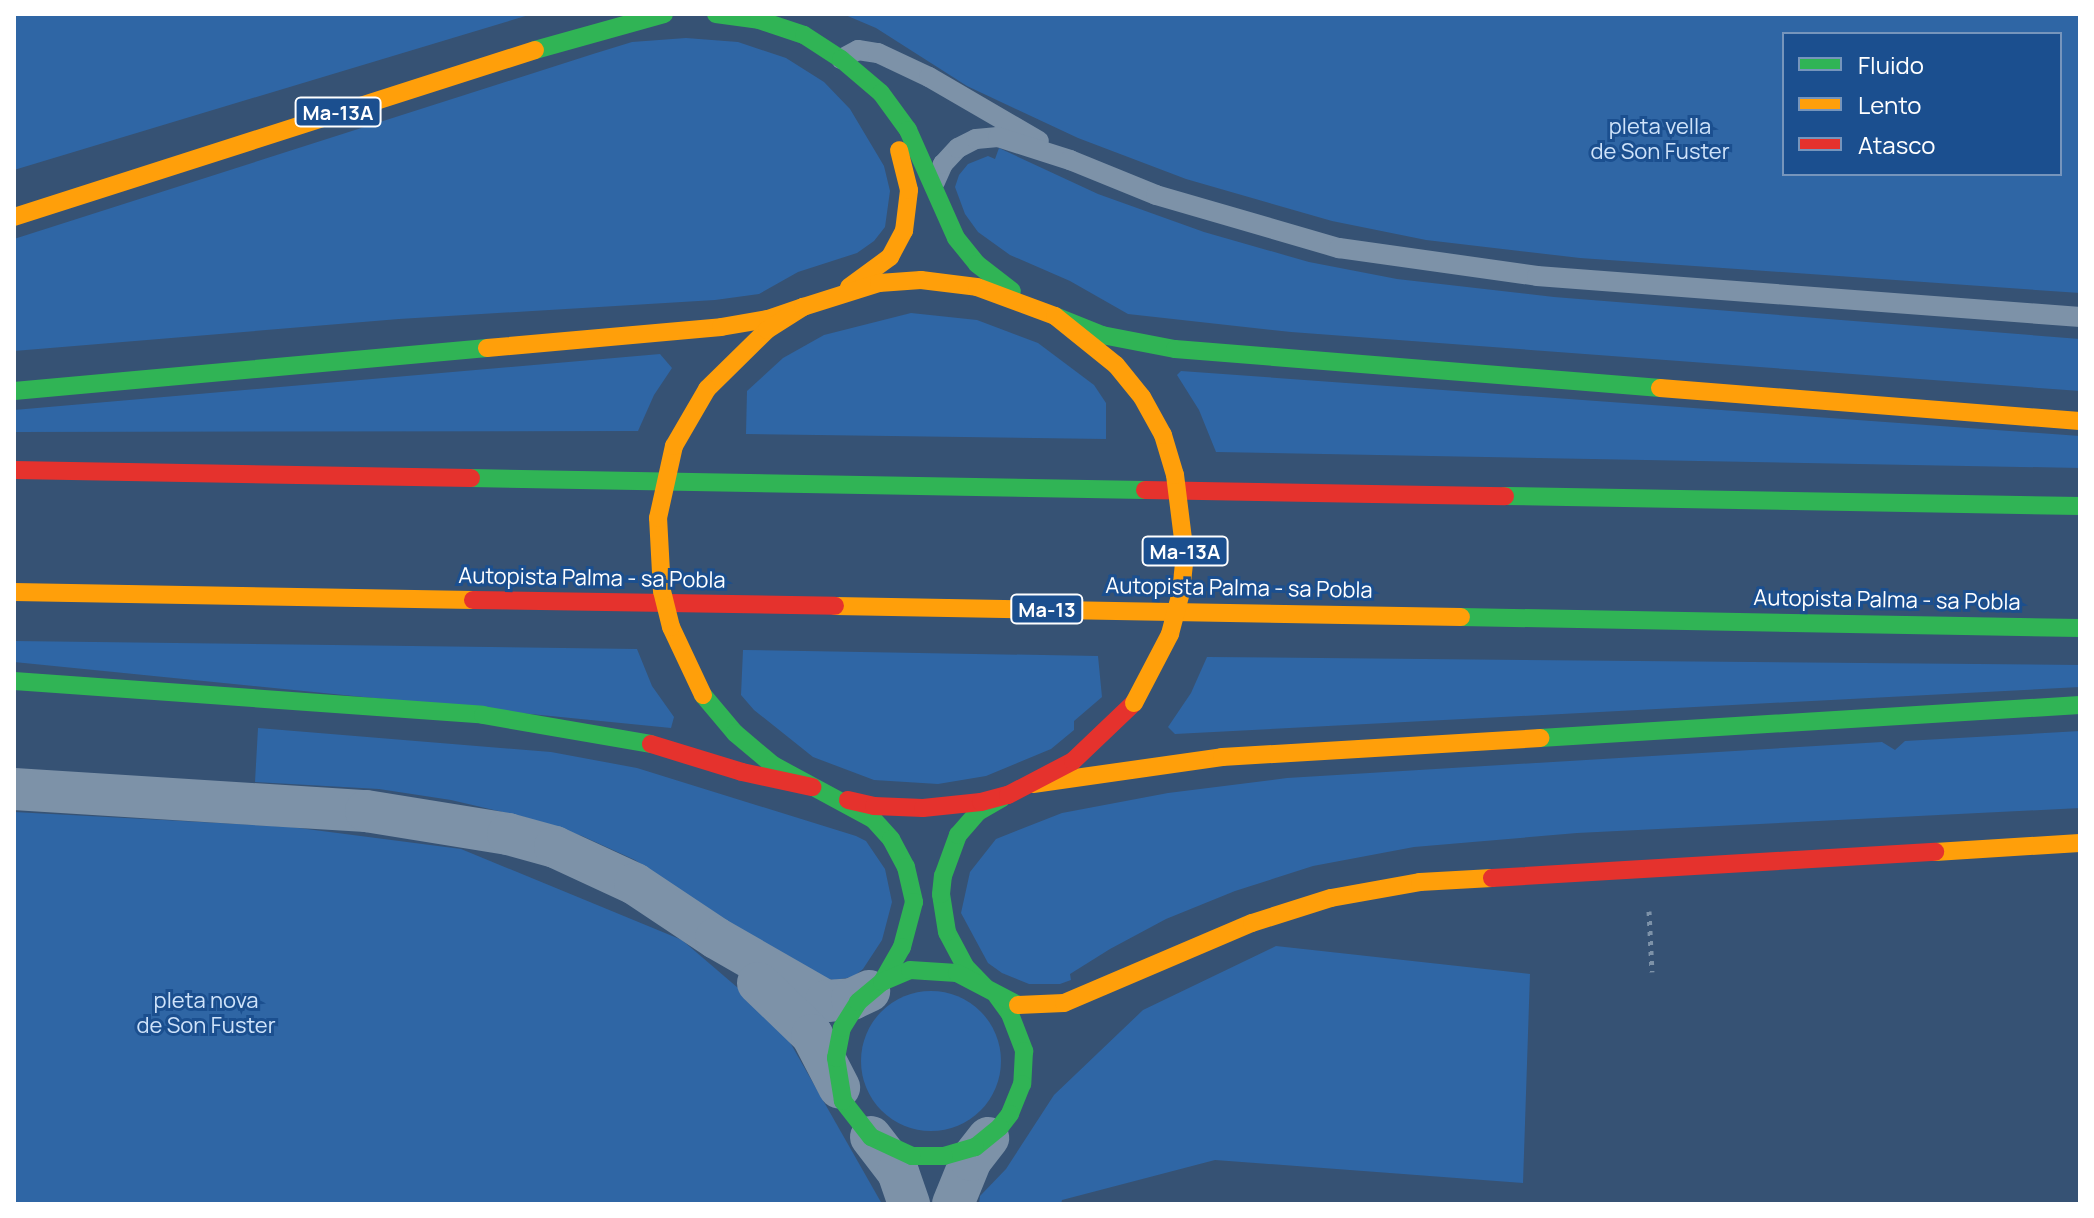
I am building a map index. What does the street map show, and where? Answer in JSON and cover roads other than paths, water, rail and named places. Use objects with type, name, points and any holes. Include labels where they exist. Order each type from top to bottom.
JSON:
[{"type":"main road","name":"Ma-13A","points":[[14,217],[587,33],[664,14]]},
{"type":"main road","name":"Ma-13A","points":[[716,14],[783,27],[804,35],[848,65],[897,112],[936,198],[965,252],[1031,305]]},
{"type":"main road","name":"Ma-13A","points":[[848,65],[900,151],[909,190],[904,231],[890,257],[839,293],[803,307],[767,330],[707,389],[674,446],[658,518],[662,591],[671,627],[703,695],[735,733],[773,765],[838,798],[883,828],[900,853],[912,884],[914,902],[908,932],[875,986],[842,1028],[836,1058],[839,1087],[851,1115],[871,1137],[898,1152],[927,1157],[959,1153],[988,1138],[1010,1114],[1022,1084],[1046,1048]]},
{"type":"main road","points":[[839,293],[879,283],[950,281],[1031,305],[1102,335],[1175,349],[2080,421]]},
{"type":"main road","points":[[14,391],[721,327],[768,319],[803,307]]},
{"type":"main road","name":"Ma-13A","points":[[1022,1084],[1024,1051],[1019,1033],[991,991],[965,966],[947,932],[942,913],[943,876],[958,835],[978,812],[1073,761],[1105,734],[1134,703],[1170,634],[1181,592],[1185,555],[1175,475],[1163,435],[1142,397],[1116,365],[1055,316]]},
{"type":"main road","points":[[14,470],[2080,506]]},
{"type":"main road","name":"Autopista Palma - sa Pobla","points":[[14,592],[2080,628]]},
{"type":"main road","points":[[14,681],[526,721],[643,742],[742,772],[812,787]]},
{"type":"main road","points":[[1033,784],[1222,757],[2080,705]]},
{"type":"main road","points":[[838,798],[874,806],[923,808],[981,802],[1008,795]]},
{"type":"main road","points":[[875,986],[926,969],[957,973],[1013,1005],[1049,1006],[1252,923],[1331,898],[1376,889],[1479,877],[1647,870],[2080,843]]},
{"type":"main road","points":[[1087,1015],[1162,962]]},
{"type":"street","points":[[14,789],[366,811],[494,831],[555,847],[594,863],[674,907],[716,938],[826,1001],[852,999],[875,986]]},
{"type":"street","points":[[716,938],[812,1035],[839,1087]]},
{"type":"street","points":[[871,1137],[898,1172],[909,1204]]},
{"type":"street","points":[[953,1204],[971,1160],[988,1138]]},
{"type":"lane","points":[[848,65],[858,50],[878,53],[929,77],[1070,160]]},
{"type":"lane","points":[[936,198],[935,183],[943,164],[958,148],[976,139],[998,137],[1070,160],[1156,195],[1339,248],[1537,276],[2080,317]]},
{"type":"park label","name":"pleta vella de Son Fuster","points":[[1660,138]]},
{"type":"park label","name":"pleta nova de Son Fuster","points":[[206,1012]]}]
